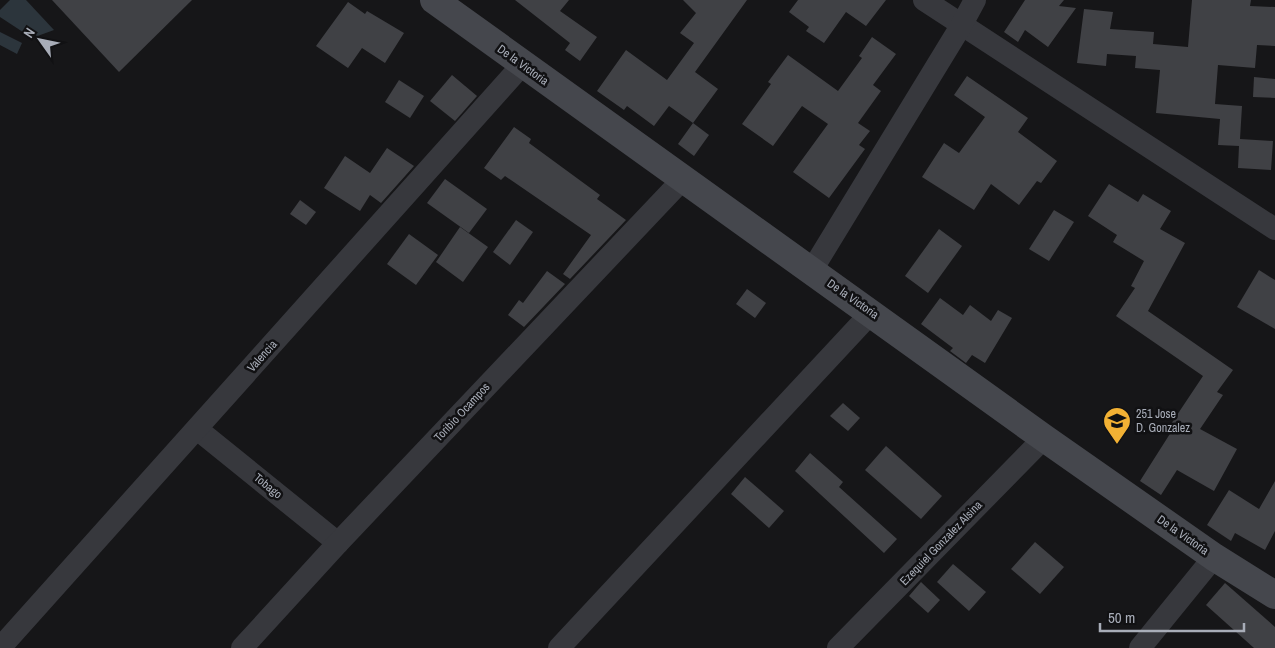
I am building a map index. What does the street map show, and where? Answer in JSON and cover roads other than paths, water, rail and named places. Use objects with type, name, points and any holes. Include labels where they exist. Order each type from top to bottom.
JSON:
[{"type":"main road","name":"De la Victoria","points":[[434,0],[872,312],[1044,438],[1214,557],[1275,595]]},
{"type":"street","points":[[924,0],[1275,230]]},
{"type":"street","points":[[812,270],[975,0]]},
{"type":"street","name":"Valencia","points":[[0,648],[523,64]]},
{"type":"street","name":"Toribio Ocampos","points":[[242,648],[338,543],[684,178]]},
{"type":"street","points":[[568,645],[872,312]]},
{"type":"street","name":"Tobago","points":[[197,429],[338,543]]},
{"type":"street","name":"Ezequiel Gonzalez Alsina","points":[[838,648],[1044,438]]},
{"type":"street","points":[[1140,648],[1214,557]]},
{"type":"place","name":"251 Jose D. Gonzalez","points":[[1117,445]]}]
